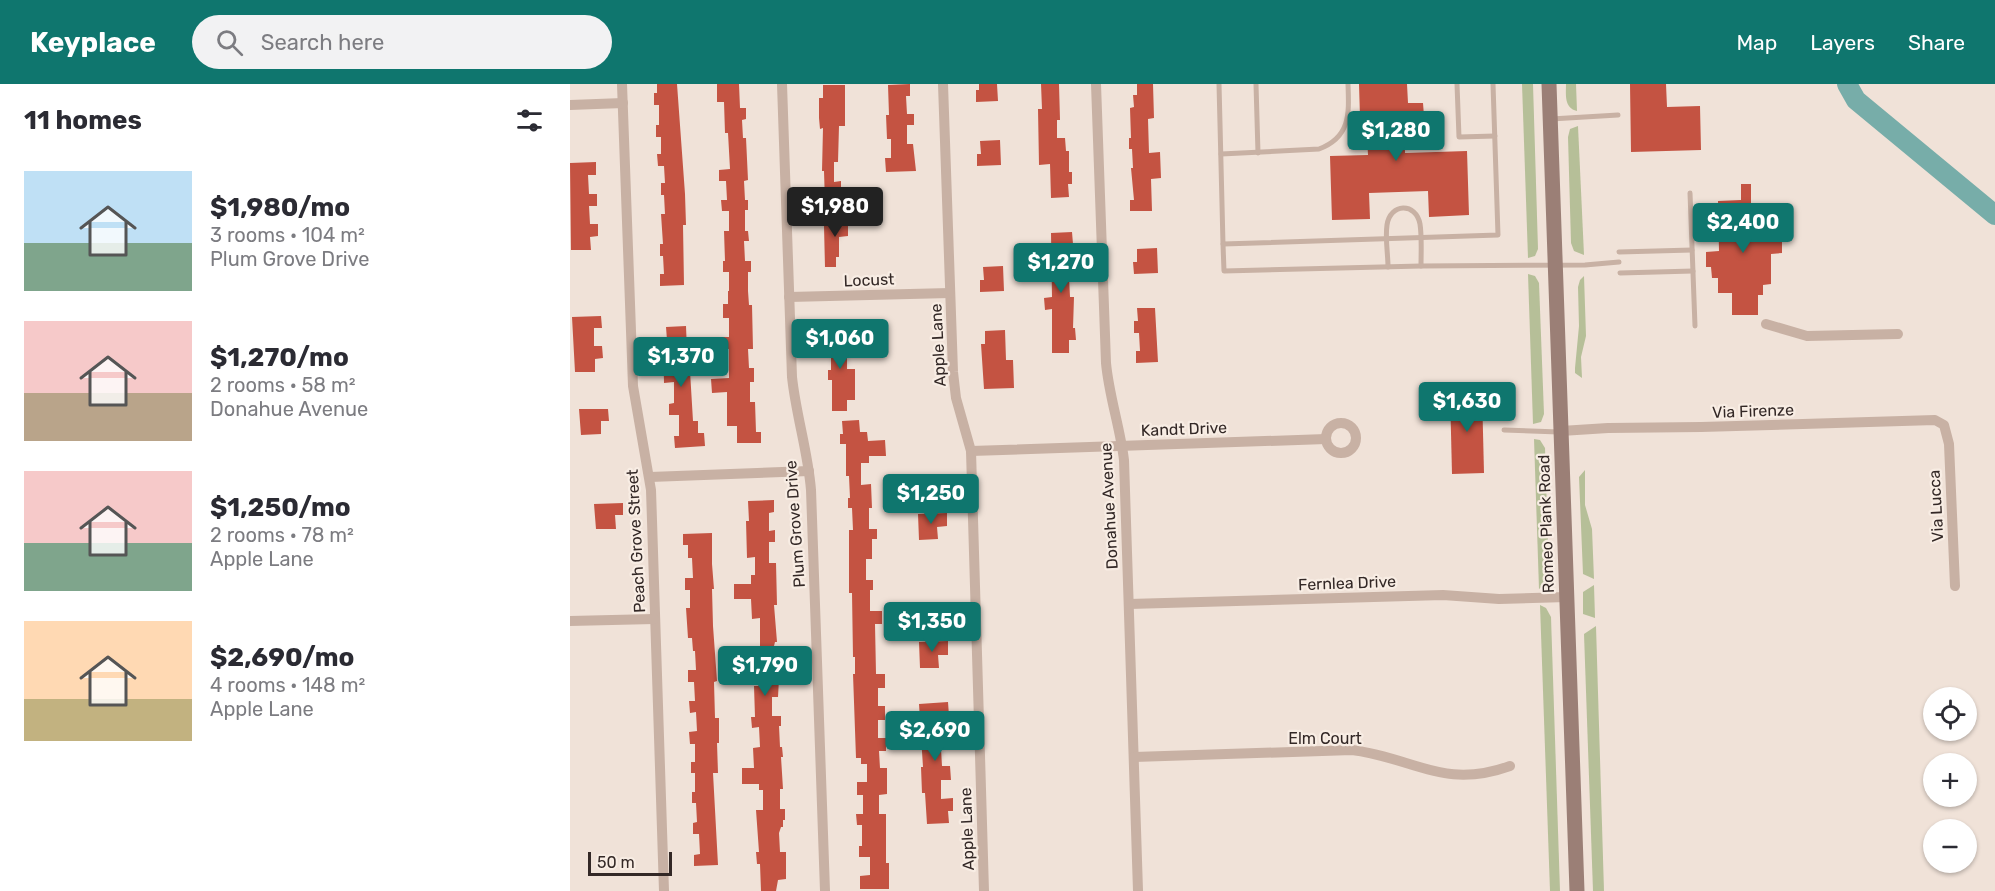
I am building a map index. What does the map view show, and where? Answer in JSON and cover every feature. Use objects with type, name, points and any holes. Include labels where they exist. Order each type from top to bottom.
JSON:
[{"type":"main road","name":"Romeo Plank Road","points":[[1549,84],[1577,891]]},
{"type":"street","name":"Peach Grove Street","points":[[622,84],[633,386],[650,477],[664,891]]},
{"type":"street","name":"Plum Grove Drive","points":[[782,84],[794,397],[809,471],[825,891]]},
{"type":"street","name":"Apple Lane","points":[[943,84],[954,386],[971,451],[984,891]]},
{"type":"street","name":"Donahue Avenue","points":[[1096,84],[1106,363],[1109,389],[1122,446],[1138,891]]},
{"type":"street","points":[[570,105],[623,103]]},
{"type":"street","name":"Locust","points":[[789,297],[950,293]]},
{"type":"street","points":[[1766,324],[1807,336],[1898,334]]},
{"type":"street","name":"Via Firenze","points":[[1561,432],[1608,428],[1921,420],[1935,420],[1944,425]]},
{"type":"street","name":"Via Lucca","points":[[1944,425],[1949,444],[1955,586]]},
{"type":"street","name":"Kandt Drive","points":[[971,451],[1326,439]]},
{"type":"street","points":[[650,477],[809,471]]},
{"type":"street","name":"Fernlea Drive","points":[[1128,604],[1443,595],[1499,599],[1567,597]]},
{"type":"street","points":[[570,621],[654,619]]},
{"type":"street","name":"Elm Court","points":[[1134,757],[1352,750],[1453,776],[1484,774],[1510,766]]},
{"type":"lane","points":[[1219,84],[1224,271],[1421,266],[1555,266],[1619,262]]},
{"type":"lane","points":[[1256,84],[1258,153]]},
{"type":"lane","points":[[1221,154],[1319,149],[1330,145],[1346,125],[1349,112],[1348,84]]},
{"type":"lane","points":[[1457,84],[1459,138],[1495,136]]},
{"type":"lane","points":[[1223,244],[1498,235],[1493,84]]},
{"type":"lane","points":[[1550,119],[1618,115]]},
{"type":"lane","points":[[1690,193],[1695,326]]},
{"type":"lane","points":[[1388,267],[1387,224],[1396,208],[1403,207],[1410,208],[1420,223],[1421,266]]},
{"type":"lane","points":[[1619,252],[1692,250]]},
{"type":"lane","points":[[1620,273],[1693,271]]},
{"type":"lane","points":[[1504,430],[1561,432]]},
{"type":"green space","points":[[1522,84],[1533,84],[1538,249],[1535,256],[1528,258]]},
{"type":"green space","points":[[1566,84],[1576,84],[1577,111],[1568,104]]},
{"type":"green space","points":[[1578,126],[1584,255],[1574,251],[1571,243],[1568,137],[1570,129]]},
{"type":"green space","points":[[1528,274],[1535,276],[1539,283],[1544,414],[1541,422],[1533,424]]},
{"type":"green space","points":[[1584,276],[1586,336],[1581,357],[1582,378],[1575,373],[1575,368],[1579,326],[1578,287]]},
{"type":"green space","points":[[1534,439],[1540,440],[1545,448],[1549,574],[1547,583],[1539,589]]},
{"type":"green space","points":[[1585,470],[1585,505],[1592,529],[1594,579],[1583,574],[1579,477]]},
{"type":"green space","points":[[1594,585],[1595,618],[1583,614],[1583,592]]},
{"type":"green space","points":[[1540,605],[1546,608],[1551,617],[1560,891],[1550,891]]},
{"type":"green space","points":[[1596,626],[1604,891],[1593,891],[1584,634]]},
{"type":"building","points":[[657,84],[677,84],[685,194],[684,285],[660,286],[660,274],[664,274],[663,256],[660,256],[660,244],[663,244],[661,214],[665,214],[661,183],[665,183],[664,166],[658,166],[657,154],[661,154],[661,137],[656,137],[656,125],[659,125],[659,105],[654,105],[654,93],[657,93]]},
{"type":"building","points":[[717,84],[739,84],[740,108],[746,108],[746,119],[742,120],[743,138],[746,138],[748,180],[744,181],[745,200],[748,200],[748,210],[745,210],[745,231],[748,231],[749,241],[744,241],[745,261],[751,261],[751,272],[748,272],[748,291],[749,305],[752,305],[753,349],[748,349],[749,368],[754,368],[754,382],[750,382],[750,402],[755,402],[756,432],[761,432],[761,443],[737,443],[737,426],[727,426],[727,392],[712,393],[711,379],[729,378],[729,349],[723,349],[723,337],[729,337],[729,318],[723,318],[723,304],[728,304],[729,272],[723,272],[723,261],[725,261],[724,231],[729,231],[729,211],[722,211],[721,200],[727,200],[726,181],[719,181],[719,170],[730,169],[724,102],[717,102]]},
{"type":"building","points":[[910,84],[910,96],[906,96],[907,114],[914,114],[914,125],[907,125],[907,144],[913,144],[916,171],[886,172],[885,158],[891,158],[891,139],[887,139],[886,115],[889,115],[888,85]]},
{"type":"building","points":[[979,84],[997,84],[998,101],[976,102],[976,90],[979,90]]},
{"type":"building","points":[[1041,84],[1059,84],[1060,120],[1057,120],[1057,138],[1065,138],[1066,151],[1069,151],[1069,172],[1072,172],[1072,184],[1068,184],[1069,197],[1051,198],[1050,164],[1039,165],[1038,109],[1042,109]]},
{"type":"building","points":[[1137,84],[1153,84],[1154,118],[1148,119],[1149,153],[1160,152],[1161,178],[1151,179],[1152,211],[1130,211],[1130,200],[1134,200],[1132,149],[1129,149],[1130,108],[1134,107],[1133,95],[1137,95]]},
{"type":"building","points":[[1359,84],[1407,84],[1408,103],[1423,103],[1424,116],[1404,117],[1405,153],[1467,151],[1469,215],[1429,217],[1428,191],[1369,193],[1370,219],[1332,220],[1330,156],[1368,155],[1366,117],[1360,117]]},
{"type":"building","points":[[1630,84],[1666,84],[1667,107],[1700,106],[1701,150],[1631,152]]},
{"type":"building","points":[[823,85],[845,85],[845,126],[839,126],[838,162],[834,162],[834,182],[841,181],[841,194],[837,194],[837,203],[825,203],[824,171],[822,171],[823,128],[820,129],[819,118],[819,98],[823,98]]},
{"type":"building","points":[[1000,140],[1001,165],[977,166],[977,154],[981,154],[980,141]]},
{"type":"building","points":[[596,162],[596,175],[588,175],[589,194],[597,194],[597,206],[589,206],[590,224],[598,224],[598,236],[590,237],[591,250],[571,250],[570,163]]},
{"type":"building","points":[[1741,184],[1751,184],[1751,207],[1758,207],[1758,233],[1782,233],[1782,253],[1771,254],[1771,284],[1763,285],[1763,295],[1758,295],[1758,315],[1732,315],[1732,293],[1718,293],[1718,278],[1712,278],[1711,267],[1706,267],[1706,252],[1719,251],[1718,201],[1741,200]]},
{"type":"building","points":[[848,213],[848,236],[839,237],[839,257],[836,257],[836,267],[825,267],[824,226],[831,226],[834,214]]},
{"type":"building","points":[[1072,232],[1073,244],[1069,244],[1073,276],[1069,277],[1070,297],[1074,297],[1073,328],[1075,328],[1076,340],[1069,340],[1069,353],[1052,353],[1052,309],[1045,310],[1044,298],[1052,297],[1051,233]]},
{"type":"building","points":[[1157,248],[1158,273],[1134,274],[1133,262],[1137,262],[1137,249]]},
{"type":"building","points":[[1003,266],[1004,291],[980,292],[980,280],[984,280],[983,267]]},
{"type":"building","points":[[1137,308],[1155,308],[1158,362],[1136,363],[1136,351],[1140,351],[1139,333],[1134,333],[1134,321],[1138,321]]},
{"type":"building","points":[[601,316],[602,328],[594,328],[594,346],[602,346],[603,358],[595,359],[595,372],[575,372],[572,317]]},
{"type":"building","points":[[686,326],[687,351],[682,351],[683,371],[690,371],[693,421],[698,421],[698,433],[704,433],[705,446],[675,448],[674,436],[679,436],[679,415],[669,415],[669,404],[674,403],[674,382],[664,383],[663,340],[667,340],[666,327]]},
{"type":"building","points":[[848,327],[849,338],[842,338],[843,357],[847,357],[847,369],[855,369],[855,400],[847,400],[847,411],[832,411],[832,380],[828,380],[828,370],[831,370],[831,350],[827,350],[826,328]]},
{"type":"building","points":[[1005,330],[1006,360],[1013,360],[1014,388],[984,389],[981,344],[985,344],[985,331]]},
{"type":"building","points":[[1450,392],[1482,392],[1484,473],[1452,474]]},
{"type":"building","points":[[579,409],[608,409],[609,421],[601,421],[601,434],[581,435]]},
{"type":"building","points":[[859,420],[860,432],[867,432],[868,441],[885,440],[886,456],[869,456],[869,463],[861,463],[861,485],[871,484],[872,508],[869,508],[869,529],[877,529],[877,539],[872,539],[872,559],[866,559],[866,580],[873,580],[873,590],[870,590],[870,611],[882,611],[882,624],[875,624],[876,674],[885,674],[885,688],[878,688],[878,706],[885,706],[885,720],[878,720],[878,738],[886,738],[886,751],[879,751],[880,768],[887,768],[887,794],[879,795],[879,814],[886,814],[886,863],[889,863],[889,889],[860,889],[860,876],[870,875],[870,857],[859,857],[859,846],[862,846],[862,825],[857,825],[856,814],[863,814],[863,795],[857,795],[857,782],[867,782],[867,764],[861,764],[861,758],[856,758],[853,674],[855,674],[855,657],[853,657],[852,593],[849,593],[849,530],[853,530],[852,508],[848,508],[848,498],[850,498],[849,476],[846,476],[846,444],[840,444],[840,434],[843,434],[842,421]]},
{"type":"building","points":[[774,500],[774,512],[769,513],[769,531],[775,530],[775,542],[769,542],[769,563],[776,563],[777,605],[774,605],[777,642],[774,646],[774,663],[779,663],[779,679],[778,697],[772,697],[772,716],[781,716],[781,726],[779,726],[783,757],[781,757],[783,789],[780,789],[780,809],[785,809],[785,820],[783,820],[783,827],[779,833],[780,852],[786,852],[786,879],[778,880],[776,891],[761,891],[760,864],[757,864],[756,852],[759,852],[756,810],[763,810],[763,790],[759,790],[759,784],[742,784],[742,768],[754,768],[753,748],[760,747],[759,727],[752,728],[751,717],[755,717],[754,686],[760,686],[758,656],[760,656],[760,618],[752,619],[751,599],[734,599],[734,584],[751,584],[751,575],[755,575],[755,557],[747,558],[748,501]]},
{"type":"building","points":[[623,503],[623,515],[615,515],[616,529],[596,529],[594,504]]},
{"type":"building","points":[[947,513],[947,526],[937,527],[938,539],[919,540],[918,514]]},
{"type":"building","points":[[712,533],[713,626],[717,681],[714,682],[715,718],[719,718],[718,773],[713,773],[718,865],[694,866],[694,855],[700,854],[699,834],[693,834],[693,823],[697,822],[696,803],[692,803],[692,792],[695,792],[695,773],[691,773],[691,762],[695,762],[695,744],[690,744],[689,732],[697,731],[696,712],[690,713],[689,701],[695,701],[694,682],[688,682],[688,670],[696,670],[692,638],[688,638],[686,608],[690,608],[690,590],[685,590],[685,578],[693,578],[692,558],[688,558],[688,545],[683,545],[683,534]]},
{"type":"building","points":[[948,641],[948,655],[938,655],[939,668],[920,668],[919,642]]},
{"type":"building","points":[[948,702],[949,716],[938,717],[939,735],[951,734],[951,748],[941,749],[942,766],[950,766],[951,780],[941,780],[941,799],[953,798],[953,811],[948,811],[949,823],[927,824],[925,793],[922,793],[921,767],[923,767],[919,704]]},
{"type":"waterway","points":[[1847,84],[1856,100],[1995,215]]}]
